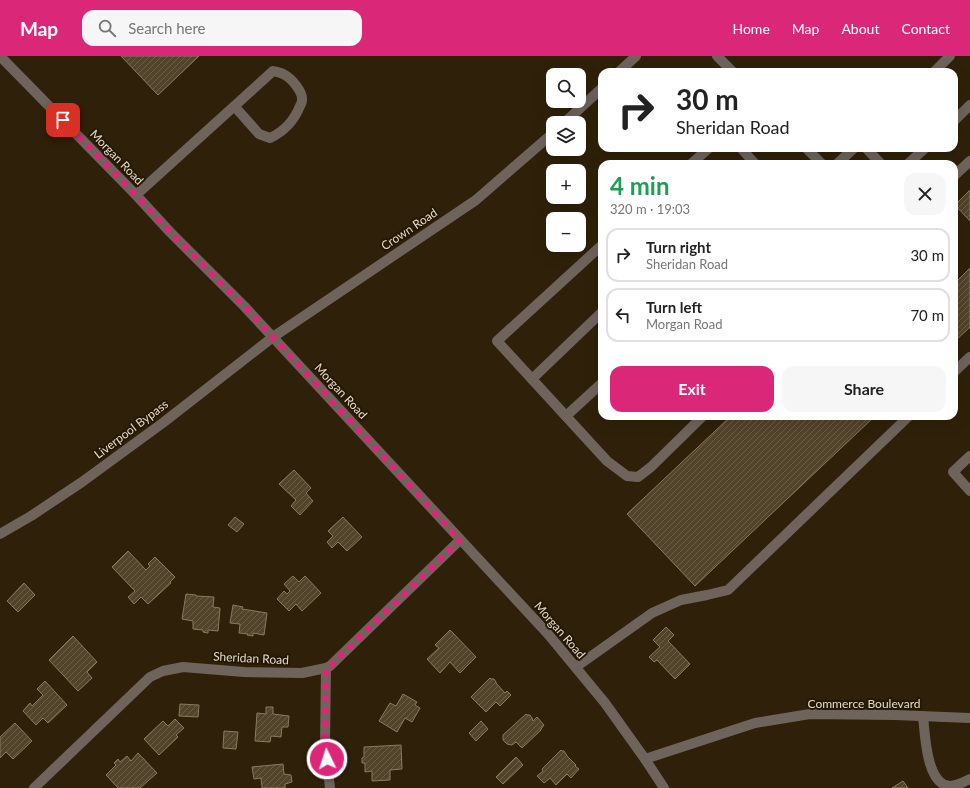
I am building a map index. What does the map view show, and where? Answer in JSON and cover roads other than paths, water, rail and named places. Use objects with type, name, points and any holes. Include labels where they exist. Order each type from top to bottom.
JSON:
[{"type":"street","name":"Morgan Road","points":[[0,56],[136,195],[170,232],[244,306],[548,634],[605,703],[664,788]]},
{"type":"street","points":[[623,68],[636,56]]},
{"type":"street","points":[[717,56],[729,68]]},
{"type":"street","points":[[938,68],[950,56]]},
{"type":"street","points":[[136,195],[273,71],[285,74],[293,81],[299,90],[302,100],[298,111],[290,123],[280,133],[270,138],[260,134],[235,107]]},
{"type":"street","points":[[572,116],[598,92]]},
{"type":"street","points":[[958,117],[970,105]]},
{"type":"street","name":"Crown Road","points":[[273,337],[476,200],[546,139]]},
{"type":"street","points":[[696,160],[704,152]]},
{"type":"street","points":[[744,152],[752,160]]},
{"type":"street","points":[[810,152],[818,160]]},
{"type":"street","points":[[841,160],[850,152]]},
{"type":"street","points":[[870,152],[877,160]]},
{"type":"street","points":[[912,160],[921,152]]},
{"type":"street","points":[[958,172],[970,161]]},
{"type":"street","points":[[598,250],[497,341],[607,461],[627,476],[638,477],[651,467],[700,420]]},
{"type":"street","points":[[532,378],[598,316]]},
{"type":"street","name":"Liverpool Bypass","points":[[0,534],[31,516],[82,482],[164,422],[273,337]]},
{"type":"street","points":[[958,368],[970,357]]},
{"type":"street","points":[[566,416],[598,387]]},
{"type":"street","points":[[576,667],[652,613],[681,600],[728,590],[905,420]]},
{"type":"street","points":[[970,456],[952,472],[970,491]]},
{"type":"street","name":"Sheridan Road","points":[[34,788],[150,678],[163,671],[183,667],[244,672],[302,673],[330,666],[460,540]]},
{"type":"street","points":[[326,668],[325,745],[330,788]]},
{"type":"street","name":"Commerce Boulevard","points":[[645,759],[756,723],[810,714],[970,718]]},
{"type":"street","points":[[923,716],[928,758],[933,774],[943,784],[949,786],[958,785],[970,779]]}]
